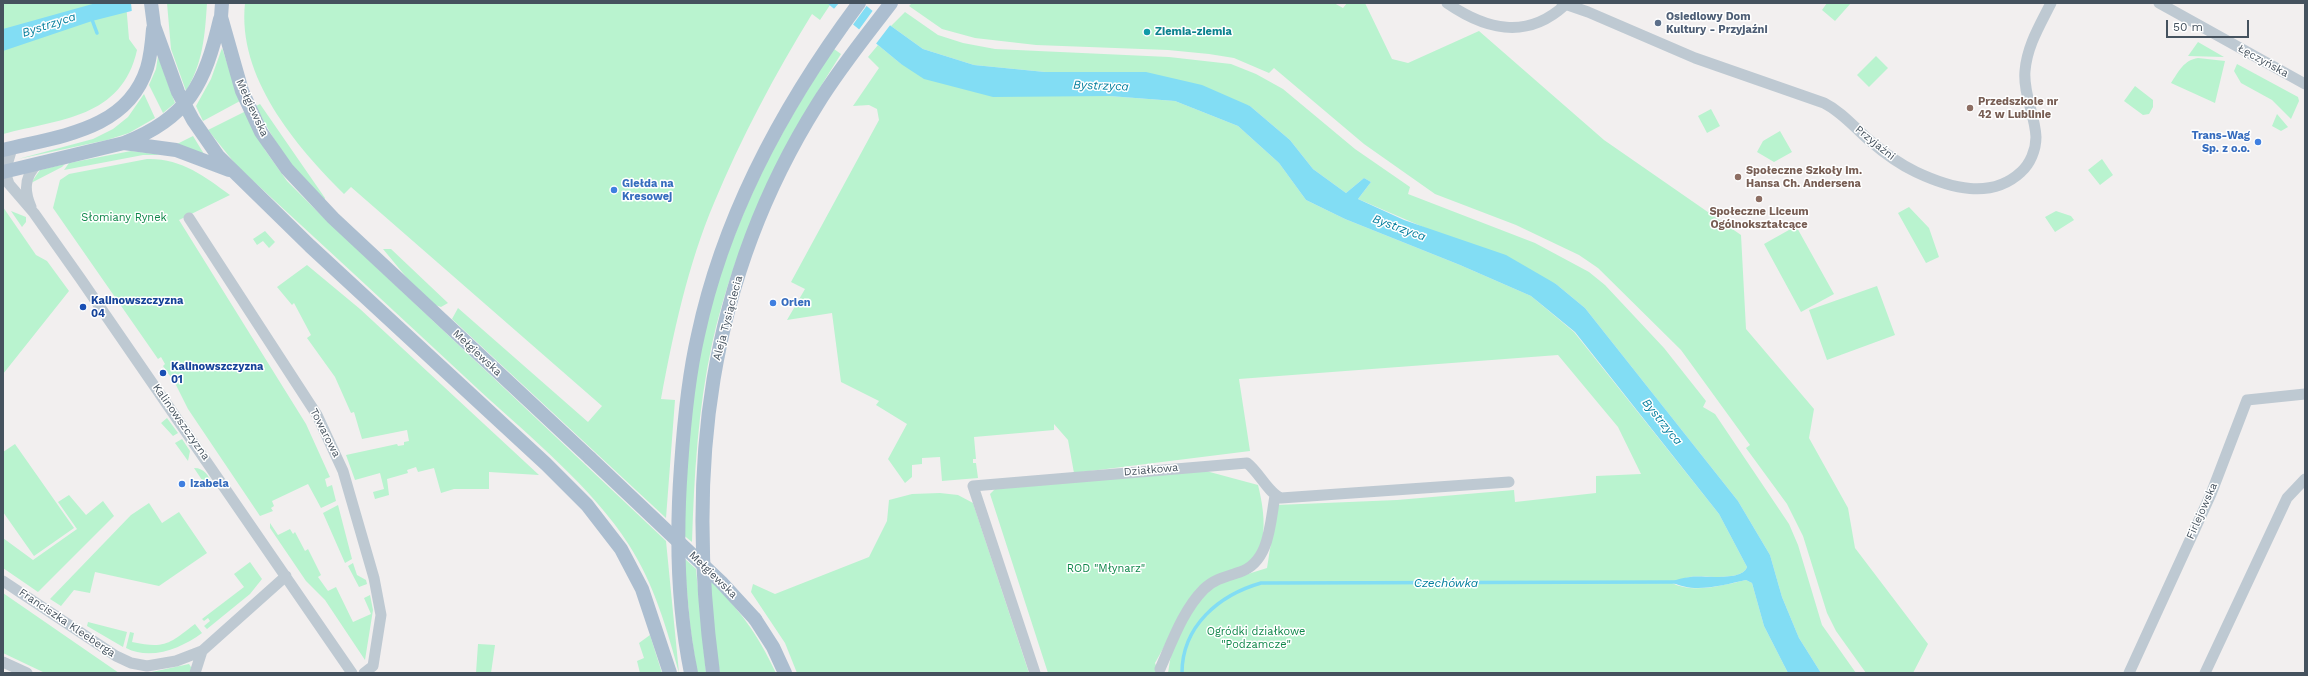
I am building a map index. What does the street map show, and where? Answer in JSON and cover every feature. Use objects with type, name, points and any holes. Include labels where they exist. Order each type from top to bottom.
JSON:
[{"type":"main road","points":[[151,3],[154,26],[184,104],[202,135],[232,171],[546,464],[587,505],[621,549],[642,589],[670,673]]},
{"type":"main road","points":[[691,673],[681,606],[678,518],[686,404],[698,334],[716,270],[742,199],[785,112],[832,40],[859,3]]},
{"type":"main road","name":"Aleja Tysiąclecia","points":[[712,673],[703,596],[701,517],[705,447],[718,350],[744,261],[775,182],[816,106],[848,60],[892,3]]},
{"type":"main road","points":[[4,172],[124,143],[163,123],[184,104],[201,81],[213,49],[221,10]]},
{"type":"main road","name":"Mełgiewska","points":[[221,10],[237,77],[248,104],[261,132],[287,170],[333,218],[721,582],[755,619],[773,648],[785,673]]},
{"type":"main road","points":[[8,149],[89,128],[106,121],[121,110],[136,92],[147,69],[154,26]]},
{"type":"main road","points":[[124,143],[176,150],[232,171]]},
{"type":"street","name":"Przyjaźni","points":[[1447,3],[1478,20],[1504,28],[1516,29],[1531,26],[1550,17],[1563,4],[1588,12],[1694,58],[1829,106],[1868,139],[1915,172],[1958,187],[1984,190],[2008,183],[2023,170],[2032,155],[2036,137],[2025,76],[2026,59],[2050,3]]},
{"type":"street","name":"Łęczyńska","points":[[2159,3],[2305,84]]},
{"type":"street","points":[[4,172],[8,149]]},
{"type":"street","name":"Kalinowszczyzna","points":[[34,213],[27,198],[26,184],[30,171],[36,164]]},
{"type":"street","name":"Kalinowszczyzna","points":[[4,172],[9,184],[34,213],[352,673]]},
{"type":"street","name":"Towarowa","points":[[189,218],[307,398],[328,436],[343,471],[374,578],[381,615],[373,666],[364,673]]},
{"type":"street","name":"Firlejowska","points":[[2129,673],[2211,494],[2247,400],[2305,394]]},
{"type":"street","name":"Działkowa","points":[[1035,673],[973,486],[1247,463],[1257,471],[1275,496]]},
{"type":"street","points":[[2205,673],[2288,498],[2305,479]]},
{"type":"street","points":[[1160,669],[1181,622],[1205,588],[1218,580],[1252,568],[1258,562],[1263,553],[1275,496],[1287,498],[1509,482]]},
{"type":"street","name":"Franciszka Kleeberga","points":[[3,581],[116,656],[131,663],[159,665],[202,652],[286,576]]},
{"type":"street","points":[[195,673],[202,652]]},
{"type":"street","points":[[3,662],[27,673]]},
{"type":"street","name":"Franciszka Kleeberga","points":[[131,663],[139,673]]},
{"type":"green space","points":[[3,3],[126,3],[129,39],[137,50],[129,73],[118,90],[103,103],[86,112],[66,119],[3,134]]},
{"type":"green space","points":[[167,3],[207,3],[204,38],[200,59],[186,91],[171,49]]},
{"type":"green space","points":[[245,3],[827,3],[830,5],[820,20],[812,14],[772,83],[747,130],[724,179],[696,250],[676,325],[661,399],[675,400],[666,518],[452,319],[458,308],[588,422],[602,406],[351,187],[344,194],[325,175],[289,132],[273,108],[260,83],[250,57],[245,30]]},
{"type":"green space","points":[[912,3],[1334,3],[1343,8],[1347,3],[1365,3],[1392,59],[1408,63],[1479,31],[1604,140],[1741,235],[1746,329],[1814,409],[1809,438],[1848,508],[1855,548],[1928,644],[1913,673],[1866,673],[1836,631],[1827,613],[1803,536],[1787,504],[1746,448],[1750,445],[1681,350],[1598,268],[1579,255],[1516,225],[1435,194],[1364,144],[1274,68],[1269,73],[1234,58],[1209,54],[1168,50],[1036,45],[975,38],[942,29],[909,6]]},
{"type":"green space","points":[[1827,3],[1851,3],[1835,21],[1822,10]]},
{"type":"green space","points":[[905,12],[938,35],[963,43],[995,49],[1169,57],[1231,64],[1256,74],[1283,89],[1355,149],[1410,187],[1408,194],[1535,243],[1589,272],[1605,285],[1664,348],[1706,401],[1703,407],[1715,414],[1789,524],[1798,545],[1822,625],[1856,673],[1821,673],[1799,638],[1782,597],[1770,555],[1738,501],[1585,308],[1556,284],[1358,199],[1371,182],[1364,178],[1346,193],[1313,169],[1290,140],[1250,106],[1045,72],[974,65],[923,49],[891,26]]},
{"type":"green space","points":[[2198,42],[2224,57],[2188,56]]},
{"type":"green space","name":"Ogródki działkowe \"Podzamcze\"","points":[[878,45],[901,64],[1109,96],[1175,101],[1238,126],[1279,163],[1306,200],[1345,219],[1460,265],[1531,296],[1574,332],[1719,514],[1747,567],[1744,572],[1738,575],[1721,577],[1690,577],[1672,583],[1689,588],[1709,588],[1746,580],[1752,583],[1764,626],[1788,673],[1168,673],[1172,648],[1190,611],[1216,584],[1267,568],[1277,505],[1397,500],[1514,490],[1515,502],[1596,493],[1596,476],[1641,474],[1618,427],[1558,355],[1239,379],[1250,451],[1074,473],[1068,440],[1054,424],[1054,430],[974,437],[976,459],[973,459],[973,463],[976,463],[978,478],[942,481],[940,457],[922,458],[922,464],[912,465],[912,477],[905,483],[888,459],[907,424],[876,405],[879,401],[841,382],[832,313],[787,320],[805,289],[791,282],[879,120],[877,109],[869,105],[853,106],[879,68],[868,57]]},
{"type":"green space","points":[[222,48],[240,101],[203,121],[196,106],[211,79]]},
{"type":"green space","points":[[834,49],[841,54],[781,157],[748,229],[722,305],[712,344],[703,393],[694,492],[692,542],[682,534],[687,451],[697,368],[709,314],[719,279],[731,244],[760,176],[795,111]]},
{"type":"green space","points":[[158,56],[175,103],[163,113],[149,85],[156,69]]},
{"type":"green space","points":[[1876,56],[1888,68],[1869,87],[1857,75]]},
{"type":"green space","points":[[2198,58],[2225,61],[2215,103],[2171,83],[2179,70],[2185,64]]},
{"type":"green space","points":[[2237,64],[2298,97],[2299,101],[2291,119],[2272,100],[2241,83],[2234,71]]},
{"type":"green space","points":[[2135,86],[2153,100],[2153,107],[2149,114],[2143,115],[2124,101]]},
{"type":"green space","points":[[144,94],[155,118],[129,133],[107,140],[18,159],[93,139],[113,129],[128,117]]},
{"type":"green space","points":[[260,104],[325,198],[324,200],[294,168],[277,144],[256,106]]},
{"type":"green space","points":[[1711,109],[1720,126],[1707,133],[1698,116]]},
{"type":"green space","points":[[246,111],[265,150],[287,181],[321,215],[666,541],[679,673],[659,607],[646,575],[629,545],[597,503],[539,444],[237,166],[208,130]]},
{"type":"green space","points":[[2277,114],[2288,127],[2281,131],[2272,126]]},
{"type":"green space","points":[[1780,131],[1792,152],[1774,162],[1757,152],[1763,141]]},
{"type":"green space","points":[[193,136],[204,154],[177,144]]},
{"type":"green space","points":[[131,151],[163,155],[143,155],[64,170],[69,163]]},
{"type":"green space","name":"Słomiany Rynek","points":[[147,159],[159,159],[181,165],[211,181],[230,195],[179,220],[306,424],[330,477],[325,479],[327,487],[332,485],[336,501],[321,508],[308,484],[272,501],[274,506],[271,508],[273,511],[260,516],[188,409],[175,383],[163,366],[165,364],[161,357],[158,359],[53,208],[60,180],[69,174]]},
{"type":"green space","points":[[2102,159],[2113,175],[2100,185],[2088,170]]},
{"type":"green space","points":[[65,164],[62,167],[31,183],[40,170]]},
{"type":"green space","points":[[3,207],[36,255],[47,261],[69,291],[3,374]]},
{"type":"green space","points":[[1909,207],[1929,228],[1939,257],[1926,263],[1898,213]]},
{"type":"green space","points":[[11,211],[26,217],[26,222],[22,227]]},
{"type":"green space","points":[[2056,211],[2071,216],[2074,220],[2055,232],[2045,217]]},
{"type":"green space","points":[[1796,226],[1834,294],[1801,312],[1764,244]]},
{"type":"green space","points":[[265,231],[275,242],[269,248],[263,241],[257,245],[253,239]]},
{"type":"green space","points":[[383,249],[391,249],[448,303],[441,307],[435,305],[407,278]]},
{"type":"green space","points":[[307,265],[360,309],[539,475],[489,472],[489,489],[454,489],[441,493],[434,468],[418,472],[416,467],[407,470],[408,473],[387,479],[389,495],[375,499],[373,492],[384,489],[380,473],[355,480],[346,455],[397,444],[398,446],[404,445],[404,442],[409,441],[407,430],[362,439],[354,412],[351,413],[335,377],[307,338],[311,335],[294,303],[292,305],[277,287]]},
{"type":"green space","points":[[1877,286],[1895,335],[1827,360],[1809,310]]},
{"type":"green space","points":[[167,418],[178,433],[173,436],[161,423]]},
{"type":"green space","points":[[182,439],[190,451],[188,461],[175,443]]},
{"type":"green space","points":[[15,444],[74,528],[34,556],[3,512],[3,452]]},
{"type":"green space","points":[[194,468],[201,469],[206,473],[213,484],[213,487],[208,489]]},
{"type":"green space","name":"ROD \"Młynarz\"","points":[[1206,471],[1258,485],[1264,523],[1262,543],[1255,561],[1193,595],[1155,663],[1159,673],[1048,673],[990,494],[995,489]]},
{"type":"green space","points":[[940,493],[958,495],[973,503],[1029,673],[797,673],[785,643],[751,592],[753,584],[775,594],[869,557],[887,521],[889,500],[912,494]]},
{"type":"green space","points":[[69,495],[86,515],[103,501],[114,516],[38,592],[3,568],[3,538],[33,560],[77,529],[58,502]]},
{"type":"green space","points":[[149,503],[162,523],[179,512],[207,553],[159,586],[95,572],[90,593],[74,590],[61,606],[50,599],[131,515]]},
{"type":"green space","points":[[338,505],[352,559],[345,563],[323,513]]},
{"type":"green space","points":[[270,523],[278,535],[290,529],[293,534],[295,532],[305,551],[308,549],[321,575],[318,577],[328,591],[336,587],[353,622],[371,614],[364,598],[370,595],[373,610],[365,660],[325,600],[306,581],[270,528]]},
{"type":"green space","points":[[684,558],[696,569],[706,673],[697,673],[690,625]]},
{"type":"green space","points":[[250,562],[262,579],[250,594],[207,629],[204,626],[210,621],[208,618],[204,621],[202,619],[244,587],[234,574]]},
{"type":"green space","points":[[353,563],[357,575],[366,580],[367,584],[359,587],[348,566]]},
{"type":"green space","points":[[709,579],[747,623],[762,645],[776,673],[720,673],[714,640]]},
{"type":"green space","points":[[3,593],[119,673],[45,673],[3,653]]},
{"type":"green space","points":[[88,622],[127,632],[123,647],[87,626]]},
{"type":"green space","points":[[195,624],[202,633],[176,648],[156,653],[146,653],[136,652],[126,648],[130,632],[134,633],[132,642],[160,645],[179,636]]},
{"type":"green space","points":[[650,635],[662,673],[640,673],[637,661],[644,658],[639,643]]},
{"type":"green space","points":[[478,644],[495,645],[491,673],[476,673]]},
{"type":"green space","points":[[189,664],[193,670],[190,673],[147,673]]},
{"type":"water","name":"Bystrzyca","points":[[96,3],[163,3],[92,21],[3,51],[3,29]]},
{"type":"water","name":"Bystrzyca","points":[[827,3],[863,3],[891,26],[923,49],[974,65],[1045,72],[1146,72],[1202,85],[1250,106],[1290,140],[1313,169],[1346,193],[1364,178],[1371,182],[1358,199],[1404,220],[1506,255],[1556,284],[1585,308],[1738,501],[1770,555],[1782,597],[1799,638],[1821,673],[1788,673],[1764,626],[1752,583],[1746,580],[1718,586],[1699,588],[1680,586],[1672,582],[1690,577],[1721,577],[1738,575],[1744,572],[1747,567],[1719,514],[1575,332],[1531,296],[1460,265],[1345,219],[1306,200],[1279,163],[1238,126],[1175,101],[1109,96],[993,97],[924,79],[901,64]]},
{"type":"pier","points":[[131,3],[165,3],[132,13]]},
{"type":"pier","points":[[839,3],[868,4],[852,26],[833,10]]},
{"type":"pier","points":[[874,9],[891,24],[875,45],[858,31]]},
{"type":"waterway","points":[[91,17],[97,33]]},
{"type":"waterway","name":"Czechówka","points":[[1182,673],[1188,641],[1196,627],[1206,615],[1218,604],[1231,596],[1246,588],[1261,583],[1676,582]]},
{"type":"place","name":"Osiedlowy Dom Kultury - Przyjaźni","points":[[1658,23]]},
{"type":"place","name":"Ziemia-ziemia","points":[[1147,32]]},
{"type":"place","name":"Przedszkole nr 42 w Lublinie","points":[[1970,108]]},
{"type":"place","name":"Trans-Wag Sp. z o.o.","points":[[2258,142]]},
{"type":"place","name":"Społeczne Szkoły im. Hansa Ch. Andersena","points":[[1738,177]]},
{"type":"place","name":"Giełda na Kresowej","points":[[614,190]]},
{"type":"place","name":"Społeczne Liceum Ogólnokształcące","points":[[1759,199]]},
{"type":"place","name":"Orlen","points":[[773,303]]},
{"type":"place","name":"Kalinowszczyzna 04","points":[[83,307]]},
{"type":"place","name":"Kalinowszczyzna 01","points":[[163,373]]},
{"type":"place","name":"Izabela","points":[[182,484]]}]
